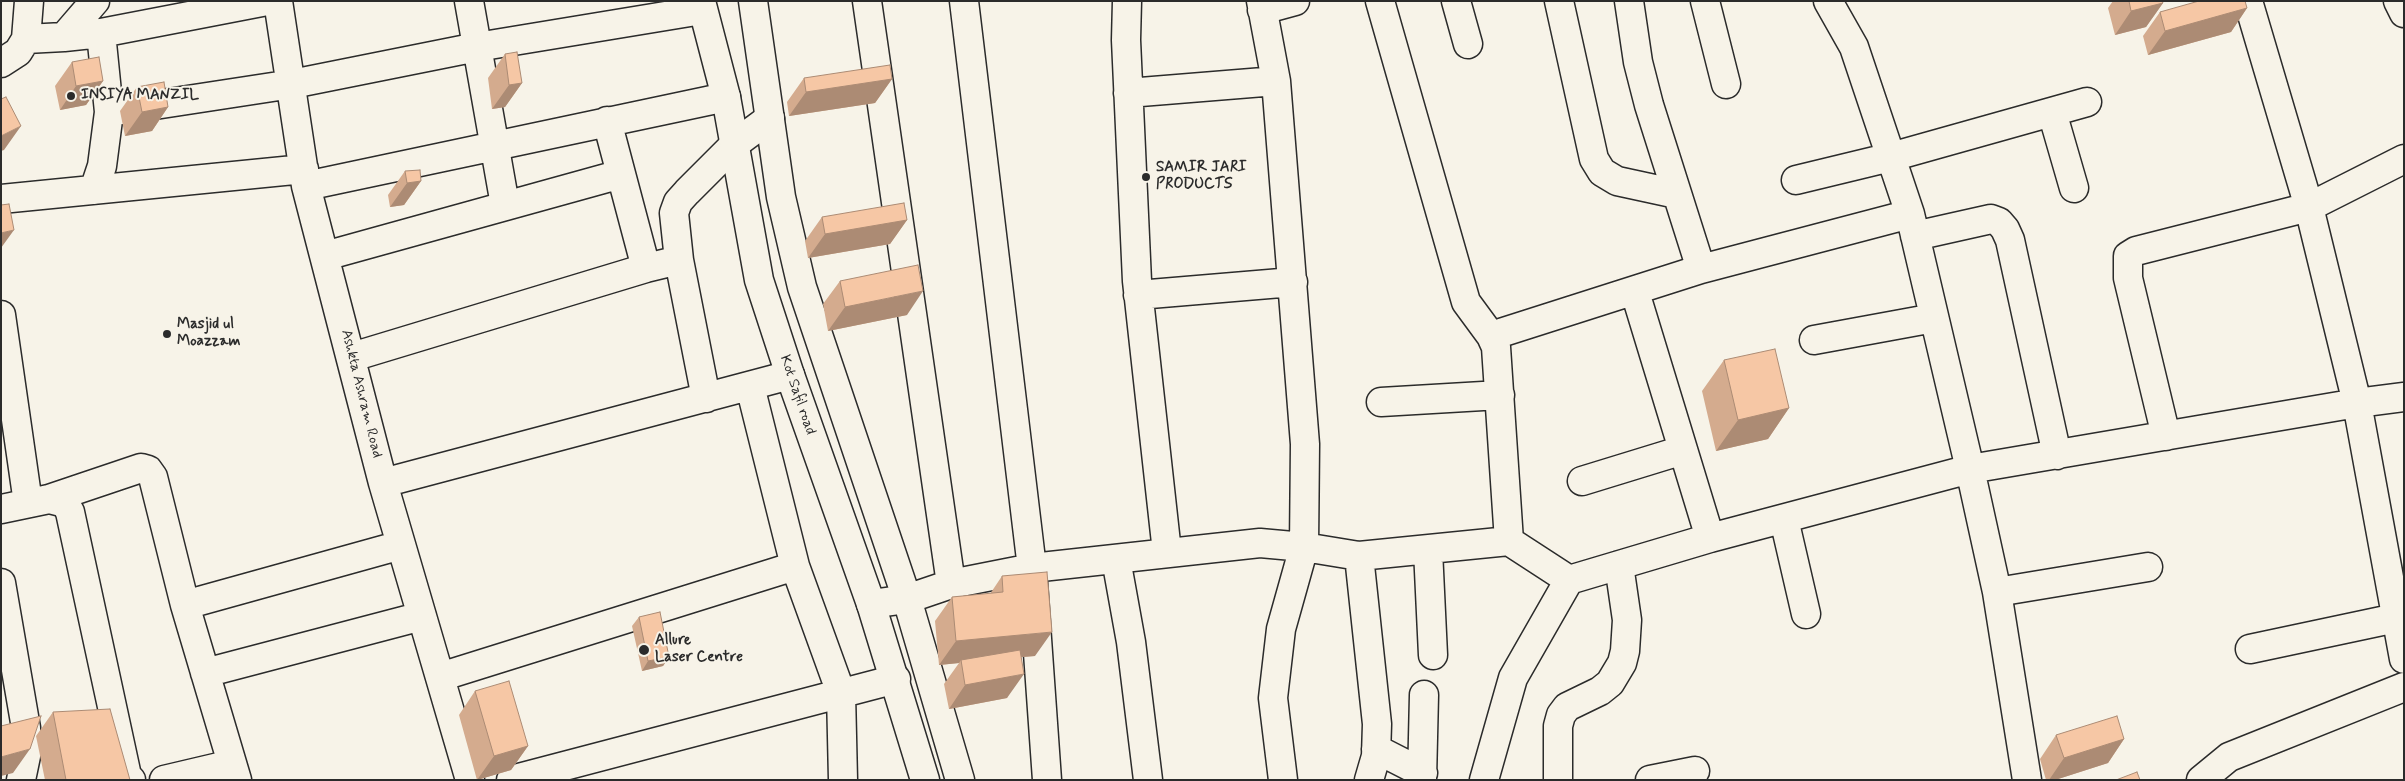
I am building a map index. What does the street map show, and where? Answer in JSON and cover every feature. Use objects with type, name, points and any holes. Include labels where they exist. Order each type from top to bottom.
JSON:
[{"type":"street","points":[[1,63],[18,52],[26,39],[29,1]]},
{"type":"street","points":[[64,38],[95,1]]},
{"type":"street","points":[[26,39],[64,38],[101,33],[267,1]]},
{"type":"street","name":"Ashkta Ashram Road","points":[[278,1],[305,178],[324,256],[352,357],[383,483],[470,780]]},
{"type":"street","points":[[469,1],[505,205]]},
{"type":"street","points":[[752,1],[781,197],[802,287],[907,599],[960,780]]},
{"type":"street","points":[[867,1],[951,584]]},
{"type":"street","points":[[964,1],[1032,568],[1047,780]]},
{"type":"street","points":[[1127,1],[1128,94],[1138,294],[1167,552]]},
{"type":"street","points":[[1283,780],[1273,698],[1281,629],[1304,547],[1305,444],[1276,81],[1262,6],[1295,1]]},
{"type":"street","points":[[1380,1],[1463,295],[1470,311],[1491,336],[1498,360],[1509,541]]},
{"type":"street","points":[[1456,1],[1468,44]]},
{"type":"street","points":[[1560,1],[1594,159],[1602,172],[1617,180],[1677,194]]},
{"type":"street","points":[[1629,1],[1642,81],[1702,269]]},
{"type":"street","points":[[1705,1],[1726,84]]},
{"type":"street","points":[[1828,1],[1854,46],[1912,225],[1997,592],[2027,780]]},
{"type":"street","points":[[2248,1],[2309,207],[2357,403],[2404,660]]},
{"type":"street","points":[[2398,1],[2404,13]]},
{"type":"street","points":[[109,112],[292,84],[702,5]]},
{"type":"street","name":"Kot Safil road","points":[[702,5],[726,97],[759,280],[790,375],[896,679],[925,780]]},
{"type":"street","points":[[94,190],[102,166],[109,112],[101,33]]},
{"type":"street","points":[[1128,94],[1276,81]]},
{"type":"street","points":[[5,206],[94,190],[305,178],[494,146],[726,97]]},
{"type":"street","points":[[1796,180],[1891,157],[2087,102]]},
{"type":"street","points":[[2052,112],[2074,188]]},
{"type":"street","points":[[706,398],[679,260],[674,213],[678,202],[735,144],[770,118]]},
{"type":"street","points":[[607,121],[646,268]]},
{"type":"street","points":[[2166,436],[2128,278],[2128,256],[2136,251],[2309,207],[2404,159]]},
{"type":"street","points":[[324,256],[621,174]]},
{"type":"street","points":[[1491,336],[1702,269],[1912,225],[1991,219],[1999,222],[2010,240],[2057,455]]},
{"type":"street","points":[[352,357],[646,268],[679,260]]},
{"type":"street","points":[[1138,294],[1293,282]]},
{"type":"street","points":[[1634,292],[1710,538]]},
{"type":"street","points":[[1,315],[38,501]]},
{"type":"street","points":[[1814,340],[1934,318]]},
{"type":"street","points":[[383,483],[790,375]]},
{"type":"street","points":[[750,386],[795,566],[841,693],[843,780]]},
{"type":"street","points":[[1381,402],[1500,396]]},
{"type":"street","points":[[1484,780],[1513,678],[1569,580],[1710,538],[1970,469],[2357,403],[2404,397]]},
{"type":"street","points":[[1582,481],[1683,450]]},
{"type":"street","points":[[1,509],[38,501],[141,468],[148,470],[153,477],[185,606],[234,772],[164,780]]},
{"type":"street","points":[[38,501],[64,503],[70,512],[126,776],[131,780]]},
{"type":"street","points":[[1784,519],[1806,614]]},
{"type":"street","points":[[871,604],[907,599],[951,584],[1032,568],[1260,543],[1304,547],[1359,556],[1509,541],[1569,580]]},
{"type":"street","points":[[185,606],[401,545]]},
{"type":"street","points":[[1428,550],[1433,655]]},
{"type":"street","points":[[1359,556],[1377,724],[1376,749],[1369,780]]},
{"type":"street","points":[[1116,559],[1131,642],[1148,780]]},
{"type":"street","points":[[440,677],[795,566]]},
{"type":"street","points":[[1558,780],[1558,726],[1561,715],[1567,707],[1600,691],[1610,683],[1624,657],[1627,620],[1619,566]]},
{"type":"street","points":[[1997,592],[2148,567]]},
{"type":"street","points":[[2,586],[26,728],[26,756],[21,780]]},
{"type":"street","points":[[205,674],[422,616]]},
{"type":"street","points":[[2250,649],[2396,618]]},
{"type":"street","points":[[511,780],[896,679]]},
{"type":"street","points":[[2201,780],[2229,757],[2404,687]]},
{"type":"street","points":[[1376,749],[1423,776],[1424,694]]},
{"type":"street","points":[[1650,780],[1696,771]]},
{"type":"building","points":[[2129,1],[2162,1],[2163,3],[2131,11]]},
{"type":"building","points":[[2199,1],[2245,1],[2247,8],[2165,31],[2160,12]]},
{"type":"building","points":[[517,52],[522,83],[509,85],[505,54]]},
{"type":"building","points":[[99,57],[103,81],[76,86],[72,62]]},
{"type":"building","points":[[890,65],[892,79],[806,92],[804,78]]},
{"type":"building","points":[[164,82],[168,107],[142,112],[137,87]]},
{"type":"building","points":[[6,97],[21,126],[1,136],[1,99]]},
{"type":"building","points":[[420,170],[421,181],[407,183],[405,171]]},
{"type":"building","points":[[904,203],[907,220],[825,234],[822,217]]},
{"type":"building","points":[[9,204],[14,230],[1,233],[1,205]]},
{"type":"building","points":[[918,265],[923,291],[845,307],[840,281]]},
{"type":"building","points":[[1775,349],[1789,408],[1738,420],[1724,360]]},
{"type":"building","points":[[1047,572],[1052,632],[956,641],[952,597],[1003,592],[1002,576]]},
{"type":"building","points":[[660,612],[669,657],[648,661],[639,617]]},
{"type":"building","points":[[1020,650],[1024,674],[965,685],[961,660]]},
{"type":"building","points":[[509,681],[528,746],[494,756],[475,691]]},
{"type":"building","points":[[110,709],[130,780],[66,780],[53,712]]},
{"type":"building","points":[[41,716],[30,749],[1,757],[1,726]]},
{"type":"building","points":[[2117,716],[2124,739],[2064,758],[2056,735]]},
{"type":"building","points":[[2137,772],[2140,780],[2116,780]]},
{"type":"place","name":"INSIYA MANZIL","points":[[71,96]]},
{"type":"place","name":"SAMIR JARI PRODUCTS","points":[[1146,177]]},
{"type":"place","name":"Masjid ul Moazzam","points":[[167,334]]},
{"type":"place","name":"Allure Laser Centre","points":[[644,650]]}]
